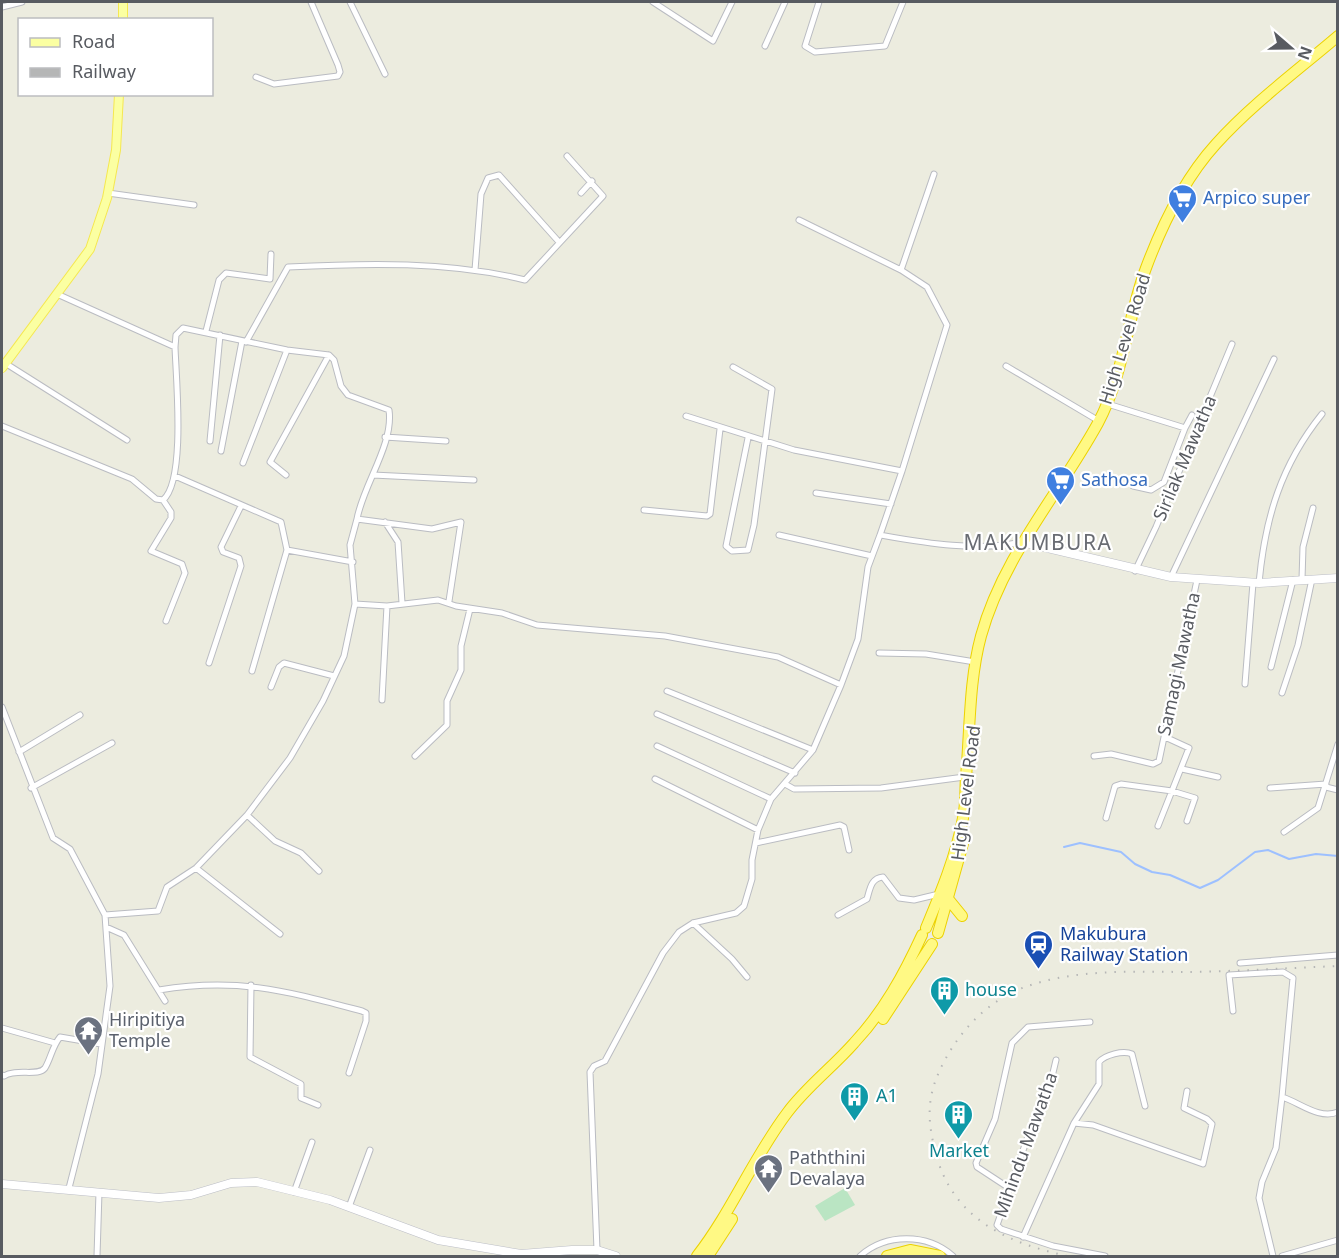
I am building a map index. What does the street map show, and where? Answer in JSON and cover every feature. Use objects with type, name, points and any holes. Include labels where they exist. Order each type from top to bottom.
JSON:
[{"type":"highway","name":"High Level Road","points":[[697,1257],[723,1221],[761,1150],[789,1111],[877,1018],[902,977],[924,931],[944,897],[964,842],[976,662],[981,636],[995,593],[1099,422],[1110,398],[1148,269],[1169,216],[1215,144],[1338,36]]},
{"type":"highway","name":"High Level Road","points":[[969,776],[985,638],[999,595],[1024,543],[1074,472],[1111,405],[1148,269],[1173,218],[1213,154],[1247,120],[1338,42]]},
{"type":"highway","name":"High Level Road","points":[[938,933],[944,897]]},
{"type":"highway","points":[[944,897],[962,916]]},
{"type":"highway","points":[[710,1257],[767,1153],[795,1114],[879,1024],[938,937],[933,927],[924,931],[924,940],[932,944]]},
{"type":"highway","points":[[887,1257],[910,1250],[940,1257]]},
{"type":"main road","points":[[123,2],[123,18]]},
{"type":"main road","points":[[3,365],[90,249],[108,194],[116,150],[119,96]]},
{"type":"street","points":[[2,7],[22,2]]},
{"type":"street","points":[[256,77],[274,84],[338,76],[339,65],[311,2]]},
{"type":"street","points":[[350,2],[385,74]]},
{"type":"street","points":[[653,2],[713,41],[732,2]]},
{"type":"street","points":[[765,46],[785,2]]},
{"type":"street","points":[[819,2],[805,46],[815,51],[885,46],[903,2]]},
{"type":"street","points":[[221,451],[244,342],[288,267],[342,264],[475,270],[525,280],[601,200],[601,191],[567,156]]},
{"type":"street","points":[[901,270],[934,174]]},
{"type":"street","points":[[475,270],[481,194],[488,178],[499,175],[559,242]]},
{"type":"street","points":[[581,193],[592,181]]},
{"type":"street","points":[[108,194],[191,207]]},
{"type":"street","points":[[597,1250],[590,1072],[594,1066],[605,1060],[663,952],[680,932],[693,923],[736,913],[744,906],[752,879],[758,830],[771,799],[813,750],[842,685],[858,639],[868,567],[902,471],[947,325],[927,287],[901,270],[799,220]]},
{"type":"street","points":[[206,331],[219,280],[226,273],[270,279],[271,254]]},
{"type":"street","points":[[57,294],[175,347]]},
{"type":"street","points":[[105,915],[158,911],[167,887],[196,868],[247,815],[290,758],[344,656],[355,604],[350,545],[360,505],[386,437],[390,420],[389,410],[348,395],[341,386],[334,360],[329,355],[287,350],[244,342],[206,331],[183,328],[176,335],[175,347],[178,430],[175,476],[163,500]]},
{"type":"street","points":[[210,441],[220,336]]},
{"type":"street","name":"Sirilak Mawatha","points":[[1135,571],[1156,527],[1232,344]]},
{"type":"street","points":[[243,463],[287,350]]},
{"type":"street","points":[[286,475],[270,462],[329,355]]},
{"type":"street","points":[[1171,577],[1274,359]]},
{"type":"street","points":[[3,365],[127,440]]},
{"type":"street","points":[[1006,366],[1099,422]]},
{"type":"street","points":[[733,367],[772,389],[766,443],[748,550],[732,551],[726,546],[748,438]]},
{"type":"street","points":[[1111,405],[1185,428]]},
{"type":"street","points":[[1245,684],[1256,583],[1268,517],[1292,457],[1322,414]]},
{"type":"street","points":[[1133,486],[1151,490],[1164,482],[1192,415]]},
{"type":"street","points":[[686,417],[766,443],[902,471]]},
{"type":"street","points":[[2,426],[132,479],[156,499],[163,500],[171,512],[171,518],[151,552],[182,564],[185,573],[166,621]]},
{"type":"street","points":[[644,510],[706,516],[710,514],[720,429]]},
{"type":"street","points":[[386,437],[446,441]]},
{"type":"street","points":[[373,475],[474,480]]},
{"type":"street","points":[[175,476],[281,522],[287,550],[252,670]]},
{"type":"street","points":[[816,493],[891,504]]},
{"type":"street","points":[[209,663],[241,566],[239,558],[223,552],[221,548],[241,506]]},
{"type":"street","points":[[1271,667],[1298,579],[1312,508]]},
{"type":"street","points":[[357,519],[432,529],[462,522],[449,601]]},
{"type":"street","points":[[385,522],[398,542],[402,567],[402,603]]},
{"type":"street","points":[[779,535],[872,556]]},
{"type":"street","points":[[880,535],[951,545],[992,546],[1024,543],[1135,571],[1171,577],[1256,583],[1338,578]]},
{"type":"street","points":[[287,550],[353,562]]},
{"type":"street","points":[[1282,693],[1298,645],[1312,578]]},
{"type":"street","name":"Samagi Mawatha","points":[[1094,756],[1111,754],[1153,764],[1159,761],[1197,579]]},
{"type":"street","points":[[355,604],[387,606],[449,601],[470,609],[502,613],[537,625],[666,636],[778,657],[842,685]]},
{"type":"street","points":[[382,700],[387,606]]},
{"type":"street","points":[[415,756],[447,725],[447,701],[461,670],[461,646],[470,609]]},
{"type":"street","points":[[879,654],[926,654],[976,662]]},
{"type":"street","points":[[271,687],[279,667],[284,663],[334,676]]},
{"type":"street","points":[[667,691],[813,750]]},
{"type":"street","points":[[2,707],[52,838],[70,849],[105,915],[110,986],[98,1074],[69,1188]]},
{"type":"street","points":[[657,714],[795,773]]},
{"type":"street","points":[[19,752],[80,716]]},
{"type":"street","points":[[1158,826],[1189,748],[1165,736]]},
{"type":"street","points":[[31,788],[112,743]]},
{"type":"street","points":[[1284,832],[1318,808],[1338,744]]},
{"type":"street","points":[[657,746],[771,799]]},
{"type":"street","points":[[1182,769],[1218,777]]},
{"type":"street","points":[[784,784],[794,789],[881,788],[969,776]]},
{"type":"street","points":[[655,779],[758,830]]},
{"type":"street","points":[[1106,818],[1115,786],[1121,784],[1172,791],[1195,798],[1187,821]]},
{"type":"street","points":[[1270,788],[1326,785],[1338,790]]},
{"type":"street","points":[[247,815],[275,841],[301,853],[319,871]]},
{"type":"street","points":[[756,843],[840,825],[844,827],[849,850]]},
{"type":"street","points":[[196,868],[280,934]]},
{"type":"street","points":[[838,915],[867,899],[873,881],[877,878],[883,877],[900,898],[914,900],[944,897]]},
{"type":"street","points":[[693,923],[732,958],[747,977]]},
{"type":"street","points":[[106,927],[124,935],[165,1001]]},
{"type":"street","points":[[1240,963],[1338,955]]},
{"type":"street","points":[[1233,1011],[1229,975],[1283,972],[1293,978],[1276,1148],[1262,1182],[1259,1198],[1273,1257]]},
{"type":"street","points":[[159,990],[219,983],[251,986],[306,996],[366,1013],[366,1021],[349,1073]]},
{"type":"street","points":[[251,986],[250,1057],[301,1084],[301,1098],[318,1105]]},
{"type":"street","points":[[1009,1188],[977,1167],[976,1160],[995,1119],[1012,1043],[1028,1027],[1090,1022]]},
{"type":"street","points":[[2,1028],[55,1043]]},
{"type":"street","points":[[2,1075],[13,1071],[38,1072],[44,1070],[55,1043],[60,1037],[101,1044]]},
{"type":"street","points":[[1023,1237],[1038,1198],[1074,1123],[1098,1088],[1099,1062],[1106,1056],[1127,1052],[1132,1054],[1145,1106]]},
{"type":"street","name":"Mihindu Mawatha","points":[[1056,1060],[1047,1098],[1036,1117],[997,1225],[1023,1237],[1105,1257]]},
{"type":"street","points":[[1074,1123],[1093,1125],[1201,1164],[1205,1158],[1212,1124],[1209,1120],[1184,1108],[1187,1091]]},
{"type":"street","points":[[1282,1097],[1313,1111],[1328,1114],[1338,1112]]},
{"type":"street","points":[[294,1192],[312,1142]]},
{"type":"street","points":[[349,1207],[370,1150]]},
{"type":"street","points":[[2,1184],[69,1188],[159,1198],[191,1195],[242,1181],[349,1207],[438,1240],[521,1254],[597,1250],[616,1257]]},
{"type":"street","points":[[97,1257],[99,1192]]},
{"type":"street","points":[[860,1257],[870,1247],[897,1239],[921,1239],[946,1250],[953,1257]]},
{"type":"street","points":[[1282,1257],[1338,1240]]},
{"type":"green space","points":[[845,1188],[855,1205],[825,1221],[815,1206]]},
{"type":"waterway","points":[[1064,847],[1080,843],[1121,852],[1135,864],[1152,872],[1170,875],[1200,888],[1218,880],[1255,852],[1268,850],[1289,859],[1316,854],[1338,856]]},
{"type":"railway","points":[[1067,1256],[1025,1244],[987,1226],[957,1198],[937,1158],[931,1131],[931,1095],[946,1058],[979,1015],[1001,999],[1025,987],[1087,974],[1210,972],[1338,966]]},
{"type":"place","name":"Arpico super","points":[[1182,224]]},
{"type":"place","name":"Sathosa","points":[[1060,506]]},
{"type":"place","name":"Makubura Railway Station","points":[[1039,970]]},
{"type":"place","name":"house","points":[[944,1016]]},
{"type":"place","name":"Hiripitiya Temple","points":[[88,1056]]},
{"type":"place","name":"A1","points":[[855,1122]]},
{"type":"place","name":"Market","points":[[959,1140]]},
{"type":"place","name":"Paththini Devalaya","points":[[768,1194]]},
{"type":"district","name":"MAKUMBURA","points":[[1038,543]]}]
